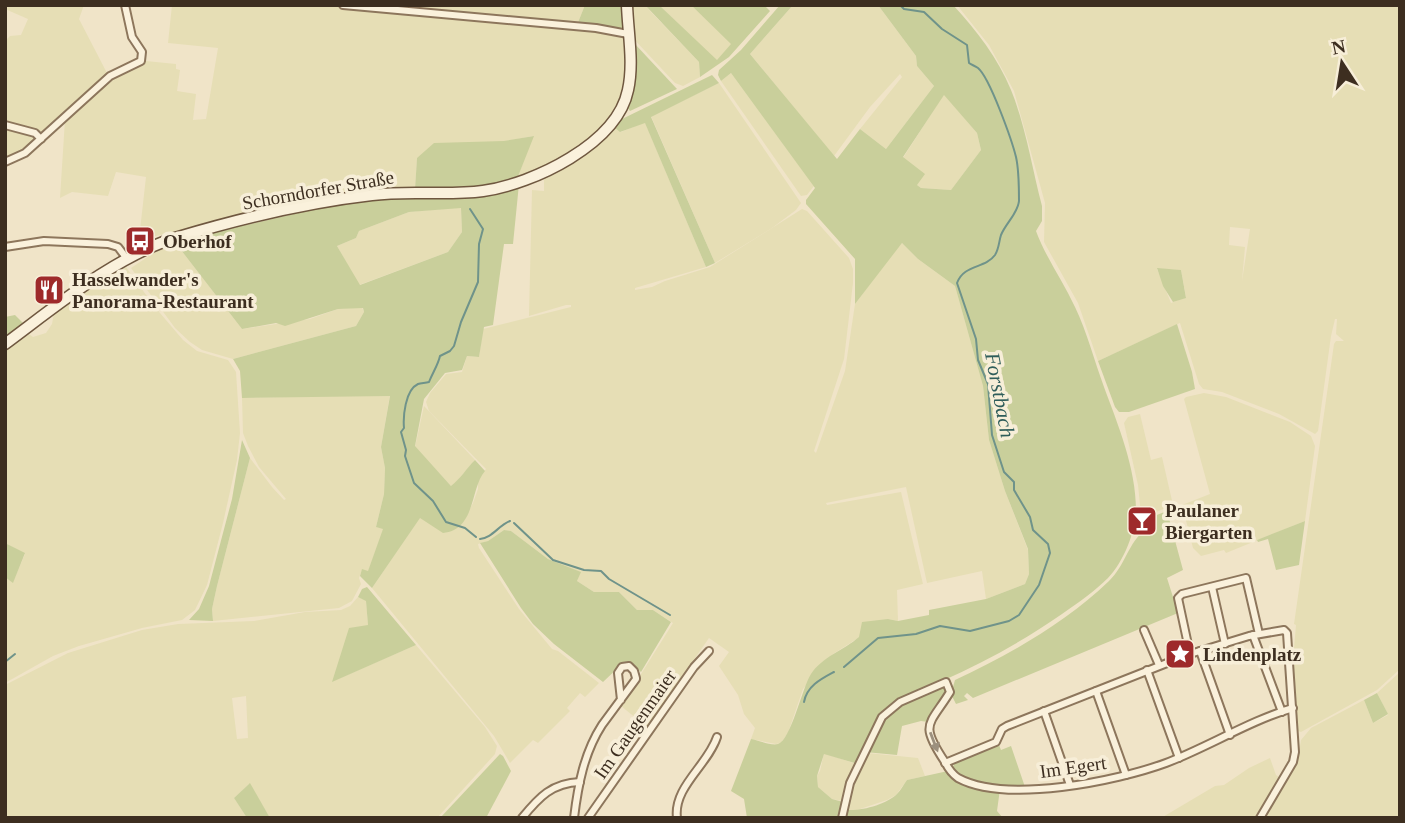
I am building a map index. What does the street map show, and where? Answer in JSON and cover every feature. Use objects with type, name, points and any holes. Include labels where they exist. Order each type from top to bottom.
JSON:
[{"type":"main road","name":"Schorndorfer Straße","points":[[5,344],[127,259],[176,238],[308,206],[386,193],[480,191],[535,175],[588,145],[617,117],[627,96],[630,81],[626,5]]},
{"type":"street","points":[[344,5],[596,28],[628,34]]},
{"type":"street","points":[[5,162],[20,157],[110,76],[141,61],[142,54],[132,37],[128,7]]},
{"type":"street","points":[[5,125],[35,134],[41,139]]},
{"type":"street","points":[[5,247],[44,241],[108,244],[118,247],[127,259]]},
{"type":"street","points":[[1190,654],[1178,597],[1246,578],[1256,635],[1282,712]]},
{"type":"street","points":[[1212,587],[1225,644]]},
{"type":"street","points":[[842,818],[850,783],[882,717],[900,702],[946,682],[950,692],[936,709],[929,724],[932,740],[945,763],[997,742],[1003,728],[1147,670],[1200,651],[1282,630],[1287,633],[1295,747],[1293,760],[1260,818]]},
{"type":"street","points":[[1144,631],[1159,666]]},
{"type":"street","name":"Im Gaugenmaier","points":[[588,818],[694,667],[709,650]]},
{"type":"street","points":[[1200,651],[1230,735]]},
{"type":"street","points":[[574,818],[590,745],[621,700],[636,678],[635,671],[629,666],[622,667],[618,673],[621,700]]},
{"type":"street","points":[[1147,670],[1179,758]]},
{"type":"street","points":[[1096,691],[1126,775]]},
{"type":"street","name":"Im Egert","points":[[945,763],[958,778],[990,787],[1027,789],[1070,785],[1126,775],[1179,758],[1293,708]]},
{"type":"street","points":[[1044,711],[1070,785]]},
{"type":"street","points":[[677,818],[679,798],[712,750],[717,737]]},
{"type":"street","points":[[522,818],[552,787],[580,782]]},
{"type":"shaded area","points":[[5,5],[84,5],[79,19],[108,75],[142,65],[146,61],[176,64],[176,69],[180,70],[177,91],[196,94],[193,120],[206,119],[218,48],[168,43],[172,5],[326,5],[593,29],[624,37],[626,79],[617,109],[599,132],[567,156],[517,179],[533,136],[417,158],[415,189],[139,239],[146,177],[116,172],[108,196],[72,192],[60,198],[65,120],[23,152],[5,160],[5,41],[10,36],[21,35],[28,19],[5,9]]},
{"type":"shaded area","points":[[363,5],[585,5],[577,25]]},
{"type":"shaded area","points":[[630,5],[645,5],[699,62],[700,77],[683,86],[675,83],[632,37]]},
{"type":"shaded area","points":[[659,5],[691,5],[732,44],[717,61]]},
{"type":"shaded area","points":[[793,5],[878,5],[916,56],[917,66],[934,86],[886,149],[860,129],[902,77],[900,74],[870,107],[834,156],[750,54]]},
{"type":"shaded area","points":[[957,5],[1400,5],[1400,669],[1377,690],[1301,732],[1298,731],[1293,660],[1294,624],[1334,344],[1336,341],[1344,341],[1336,334],[1337,319],[1331,336],[1318,431],[1315,434],[1279,414],[1222,392],[1203,389],[1199,384],[1180,323],[1098,361],[1078,303],[1044,242],[1045,203],[1014,91],[989,45]],"holes":[[[1230,227],[1250,229],[1242,281],[1245,247],[1229,245]],[[1157,269],[1181,270],[1186,297],[1171,303]]]},
{"type":"shaded area","points":[[731,73],[814,186],[807,195],[801,196],[721,81]]},
{"type":"shaded area","points":[[719,83],[801,203],[772,228],[715,263],[651,116]]},
{"type":"shaded area","points":[[944,94],[977,133],[981,150],[951,190],[921,188],[903,158]]},
{"type":"shaded area","points":[[645,122],[706,267],[635,290],[652,287],[710,267],[802,209],[807,211],[849,258],[853,269],[853,283],[844,359],[814,451],[816,453],[845,371],[855,304],[896,249],[902,243],[918,259],[955,286],[983,386],[989,440],[1028,550],[1029,574],[1025,584],[986,599],[982,571],[927,583],[906,487],[826,503],[827,505],[901,492],[923,584],[897,590],[898,621],[888,619],[833,654],[803,689],[788,733],[781,743],[776,744],[751,739],[755,728],[744,714],[738,695],[719,666],[729,652],[709,638],[647,727],[621,706],[673,623],[653,610],[637,610],[619,592],[594,592],[577,581],[580,572],[548,559],[511,531],[504,530],[478,544],[479,548],[519,609],[552,649],[599,683],[585,697],[580,693],[567,708],[570,711],[538,743],[533,740],[510,763],[494,736],[372,588],[420,517],[461,525],[473,503],[478,489],[478,478],[486,469],[429,411],[426,402],[430,393],[446,374],[462,372],[467,356],[479,357],[483,329],[571,307],[566,305],[529,316],[532,190],[544,191],[544,174],[614,127],[621,132]]},
{"type":"shaded area","points":[[461,207],[462,232],[448,252],[359,285],[337,246],[356,238],[359,231],[409,212]]},
{"type":"shaded area","points":[[177,241],[181,250],[242,329],[310,319],[338,309],[362,307],[364,312],[356,326],[233,359],[202,350],[175,328],[131,268],[164,246]]},
{"type":"shaded area","points":[[126,267],[183,340],[197,351],[228,360],[236,372],[240,433],[237,460],[207,585],[195,610],[182,620],[79,646],[53,656],[5,683],[5,577],[13,582],[25,554],[5,543],[5,348],[26,332],[33,337],[46,333],[52,324],[54,313]]},
{"type":"shaded area","points":[[1204,393],[1226,397],[1290,422],[1311,436],[1315,446],[1305,521],[1226,553],[1224,550],[1201,556],[1193,548],[1182,505],[1210,494],[1184,399]]},
{"type":"shaded area","points":[[390,395],[381,447],[385,468],[384,494],[376,527],[384,528],[368,572],[362,570],[359,578],[361,584],[352,601],[339,608],[213,621],[212,609],[217,586],[250,458],[272,487],[286,499],[259,467],[248,446],[243,433],[242,398]]},
{"type":"shaded area","points":[[424,406],[475,460],[452,487],[415,447]]},
{"type":"shaded area","points":[[1140,414],[1151,460],[1162,457],[1173,505],[1144,517],[1141,515],[1138,485],[1124,423],[1128,417]]},
{"type":"shaded area","points":[[358,597],[366,600],[368,625],[333,681],[416,645],[485,727],[497,746],[495,754],[437,818],[270,818],[249,784],[234,798],[247,818],[5,818],[5,685],[68,653],[142,630],[178,624],[254,621],[305,612],[341,610],[350,606]],"holes":[[[246,696],[248,738],[237,739],[232,698]]]},
{"type":"shaded area","points":[[1400,672],[1400,818],[1161,818],[1270,758],[1276,775],[1285,781],[1298,759],[1301,740],[1311,728],[1364,700],[1373,723],[1388,715],[1377,693]]},
{"type":"shaded area","points":[[824,753],[862,766],[868,753],[918,758],[925,776],[907,780],[896,795],[887,800],[851,812],[845,810],[847,802],[832,799],[818,787],[817,776]]},
{"type":"green space","points":[[585,5],[623,5],[624,29],[577,25]]},
{"type":"green space","points":[[645,5],[659,5],[717,60],[731,44],[691,5],[764,5],[770,11],[729,57],[700,77],[699,62]]},
{"type":"green space","points":[[780,5],[793,5],[750,54],[837,159],[860,129],[886,149],[934,86],[917,66],[916,56],[878,5],[953,5],[993,56],[1006,78],[1016,104],[1042,206],[1042,221],[1036,231],[1079,317],[1130,463],[1136,510],[1131,537],[1114,571],[1086,597],[989,659],[942,681],[947,692],[928,722],[902,726],[897,755],[865,752],[858,764],[824,754],[817,776],[818,787],[832,799],[843,802],[842,809],[855,810],[878,805],[892,798],[907,780],[948,771],[955,777],[1000,789],[997,811],[1003,818],[747,818],[744,799],[731,791],[751,739],[768,744],[778,744],[783,740],[811,674],[821,663],[859,637],[862,622],[888,619],[898,621],[929,615],[929,610],[986,599],[1025,584],[1029,574],[1028,549],[1005,491],[989,440],[983,386],[955,286],[918,259],[902,243],[855,304],[855,259],[806,204],[815,188],[731,73],[721,81],[718,75],[719,70],[741,50]],"holes":[[[944,95],[977,133],[981,150],[951,190],[921,188],[917,185],[925,174],[903,157]]]},
{"type":"green space","points":[[634,43],[677,89],[630,111],[626,106]]},
{"type":"green space","points":[[712,75],[719,83],[651,117],[715,263],[706,267],[645,123],[620,132],[614,127],[622,119]]},
{"type":"green space","points":[[534,136],[517,179],[474,188],[415,189],[417,158],[434,143],[504,141]]},
{"type":"green space","points":[[519,184],[513,244],[504,244],[493,325],[484,327],[479,357],[467,356],[462,370],[445,373],[424,399],[415,446],[451,486],[475,460],[485,471],[480,478],[467,517],[461,524],[454,530],[443,533],[420,518],[372,588],[360,576],[362,569],[368,571],[383,529],[376,527],[384,494],[385,468],[381,447],[390,396],[242,398],[240,371],[233,359],[356,326],[364,312],[363,308],[338,309],[285,326],[276,323],[242,329],[181,250],[177,241],[346,202]],"holes":[[[461,208],[462,232],[448,252],[360,285],[337,246],[356,238],[359,231],[409,212]]]},
{"type":"green space","points":[[1157,268],[1181,270],[1186,298],[1173,302],[1163,286]]},
{"type":"green space","points":[[15,315],[24,324],[5,340],[5,317]]},
{"type":"green space","points":[[1177,324],[1195,389],[1129,412],[1119,412],[1098,361]]},
{"type":"green space","points":[[242,440],[250,458],[217,586],[212,609],[213,621],[189,620],[199,609],[209,586],[232,499]]},
{"type":"green space","points":[[1167,511],[1183,570],[1167,578],[1178,613],[973,698],[967,693],[964,696],[968,700],[956,704],[951,694],[955,680],[1016,649],[1074,611],[1119,569],[1134,541],[1145,530],[1144,520]]},
{"type":"green space","points":[[1305,521],[1299,565],[1276,570],[1268,539],[1257,540]]},
{"type":"green space","points":[[504,530],[511,531],[548,559],[581,572],[577,581],[594,592],[619,592],[637,610],[653,610],[671,622],[641,672],[632,664],[623,663],[603,682],[533,624],[480,543]]},
{"type":"green space","points":[[5,543],[25,553],[13,583],[5,577]]},
{"type":"green space","points":[[367,587],[416,645],[332,682],[349,628],[368,625],[366,601],[358,597],[362,589]]},
{"type":"green space","points":[[1377,693],[1388,714],[1373,723],[1364,700]]},
{"type":"green space","points":[[999,745],[1001,750],[1011,746],[1025,787],[975,782],[958,775],[952,769],[956,760]]},
{"type":"green space","points":[[500,754],[511,771],[486,818],[440,818]]},
{"type":"green space","points":[[250,783],[270,818],[247,818],[234,798]]},
{"type":"waterway","name":"Forstbach","points":[[844,667],[878,638],[916,634],[940,626],[970,631],[1009,621],[1019,615],[1039,585],[1050,553],[1048,544],[1033,530],[1030,517],[1014,490],[1014,482],[1004,472],[992,435],[988,384],[978,360],[976,339],[957,283],[969,269],[986,263],[995,255],[1001,235],[1019,201],[1016,157],[994,96],[983,74],[969,63],[967,45],[942,29],[924,12],[904,9],[900,5]]},
{"type":"waterway","points":[[470,209],[483,229],[479,244],[478,282],[454,346],[440,356],[429,382],[418,384],[410,392],[401,432],[414,483],[433,501],[446,522],[465,528],[476,537]]},
{"type":"waterway","points":[[480,539],[510,521]]},
{"type":"waterway","points":[[514,523],[553,560],[584,570],[601,571],[609,579],[670,615]]},
{"type":"waterway","points":[[5,662],[15,654]]},
{"type":"waterway","name":"Forstbach","points":[[804,702],[811,687],[834,672]]},
{"type":"place","name":"Oberhof","points":[[140,241]]},
{"type":"place","name":"Hasselwander's Panorama-Restaurant","points":[[49,290]]},
{"type":"place","name":"Paulaner Biergarten","points":[[1142,521]]},
{"type":"place","name":"Lindenplatz","points":[[1180,654]]}]
